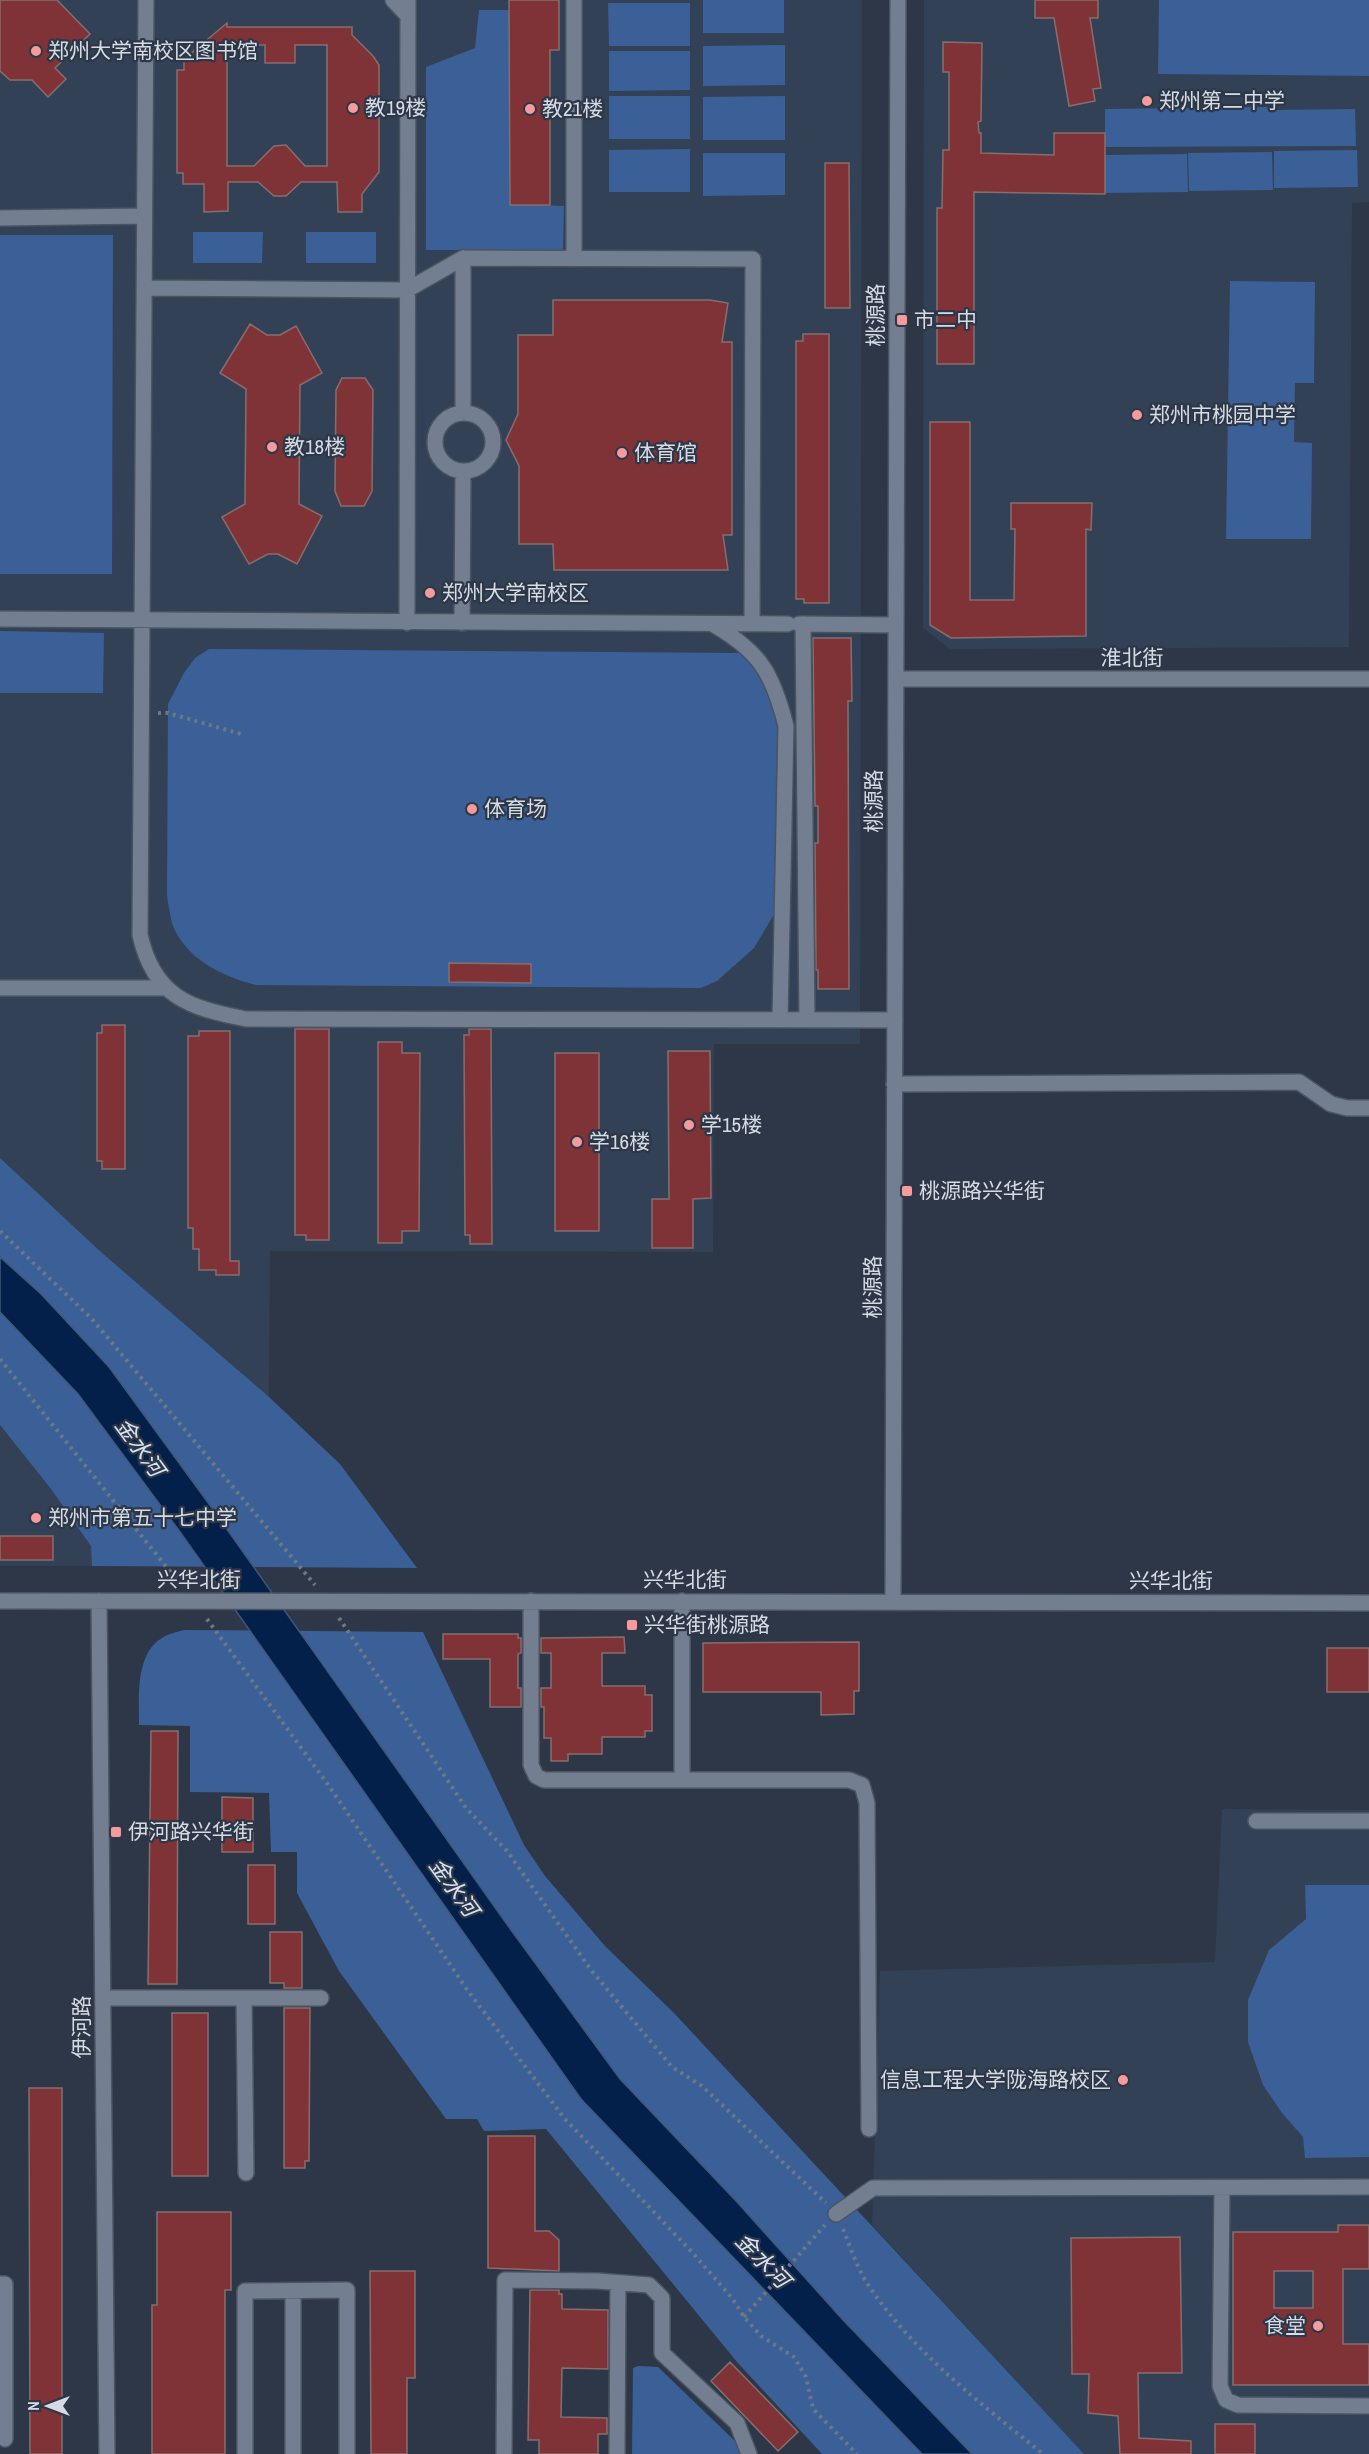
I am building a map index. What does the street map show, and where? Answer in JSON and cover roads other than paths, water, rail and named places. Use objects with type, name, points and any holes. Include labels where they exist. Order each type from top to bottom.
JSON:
[{"type":"street","points":[[146,0],[140,935],[154,972],[165,988],[180,999],[207,1012],[246,1019],[895,1020]]},
{"type":"street","points":[[393,0],[408,8],[407,623]]},
{"type":"street","points":[[574,0],[574,258]]},
{"type":"street","name":"桃源路","points":[[893,1602],[898,0]]},
{"type":"street","points":[[0,218],[144,216]]},
{"type":"street","points":[[144,288],[407,290],[464,258],[753,259],[752,624]]},
{"type":"street","points":[[463,413],[464,258]]},
{"type":"street","points":[[463,413],[481,418],[491,430],[493,440],[492,449],[482,465],[473,470],[463,471],[446,465],[440,458],[434,440],[441,423],[448,417],[463,413]]},
{"type":"street","points":[[462,623],[463,471]]},
{"type":"street","points":[[0,620],[896,625]]},
{"type":"street","points":[[712,624],[732,636],[763,664],[778,692],[786,726],[780,1020]]},
{"type":"street","points":[[797,624],[807,1020]]},
{"type":"street","name":"淮北街","points":[[896,679],[1369,679]]},
{"type":"street","points":[[0,988],[165,988]]},
{"type":"street","points":[[894,1084],[1299,1082],[1332,1104],[1347,1108],[1369,1108]]},
{"type":"street","name":"兴华北街","points":[[0,1601],[1369,1603]]},
{"type":"street","name":"伊河路","points":[[99,1601],[107,2454]]},
{"type":"street","points":[[531,1601],[531,1765],[536,1776],[544,1780],[849,1780],[862,1785],[867,1803],[869,2129]]},
{"type":"street","points":[[682,1601],[682,1780]]},
{"type":"street","points":[[1256,1821],[1369,1821]]},
{"type":"street","points":[[103,1998],[321,1998]]},
{"type":"street","points":[[244,1998],[246,2173]]},
{"type":"street","points":[[836,2214],[873,2188],[1369,2187]]},
{"type":"street","points":[[1222,2188],[1220,2386],[1226,2400],[1238,2405],[1369,2406]]},
{"type":"street","points":[[504,2454],[505,2280],[649,2285],[662,2298],[662,2353],[737,2423],[749,2454]]},
{"type":"street","points":[[617,2454],[618,2283]]},
{"type":"street","points":[[0,2284],[5,2284],[5,2439]]},
{"type":"street","points":[[245,2454],[245,2291],[347,2290],[347,2454]]},
{"type":"street","points":[[293,2291],[293,2454]]},
{"type":"water","name":"金水河","points":[[0,1257],[41,1294],[109,1367],[620,2079],[737,2202],[843,2320],[972,2454],[922,2454],[581,2099],[178,1529],[78,1394],[0,1312]]},
{"type":"place","name":"郑州大学南校区图书馆","points":[[36,51]]},
{"type":"place","name":"郑州第二中学","points":[[1147,101]]},
{"type":"place","name":"教19楼","points":[[353,108]]},
{"type":"place","name":"教21楼","points":[[530,109]]},
{"type":"place","name":"市二中","points":[[902,320]]},
{"type":"place","name":"郑州市桃园中学","points":[[1137,415]]},
{"type":"place","name":"教18楼","points":[[272,447]]},
{"type":"place","name":"体育馆","points":[[622,453]]},
{"type":"place","name":"郑州大学南校区","points":[[430,593]]},
{"type":"place","name":"体育场","points":[[472,809]]},
{"type":"place","name":"学15楼","points":[[689,1125]]},
{"type":"place","name":"学16楼","points":[[577,1142]]},
{"type":"place","name":"桃源路兴华街","points":[[907,1191]]},
{"type":"place","name":"郑州市第五十七中学","points":[[36,1518]]},
{"type":"place","name":"兴华街桃源路","points":[[632,1625]]},
{"type":"place","name":"伊河路兴华街","points":[[116,1832]]},
{"type":"place","name":"信息工程大学陇海路校区","points":[[1123,2080]]},
{"type":"place","name":"食堂","points":[[1318,2326]]}]
